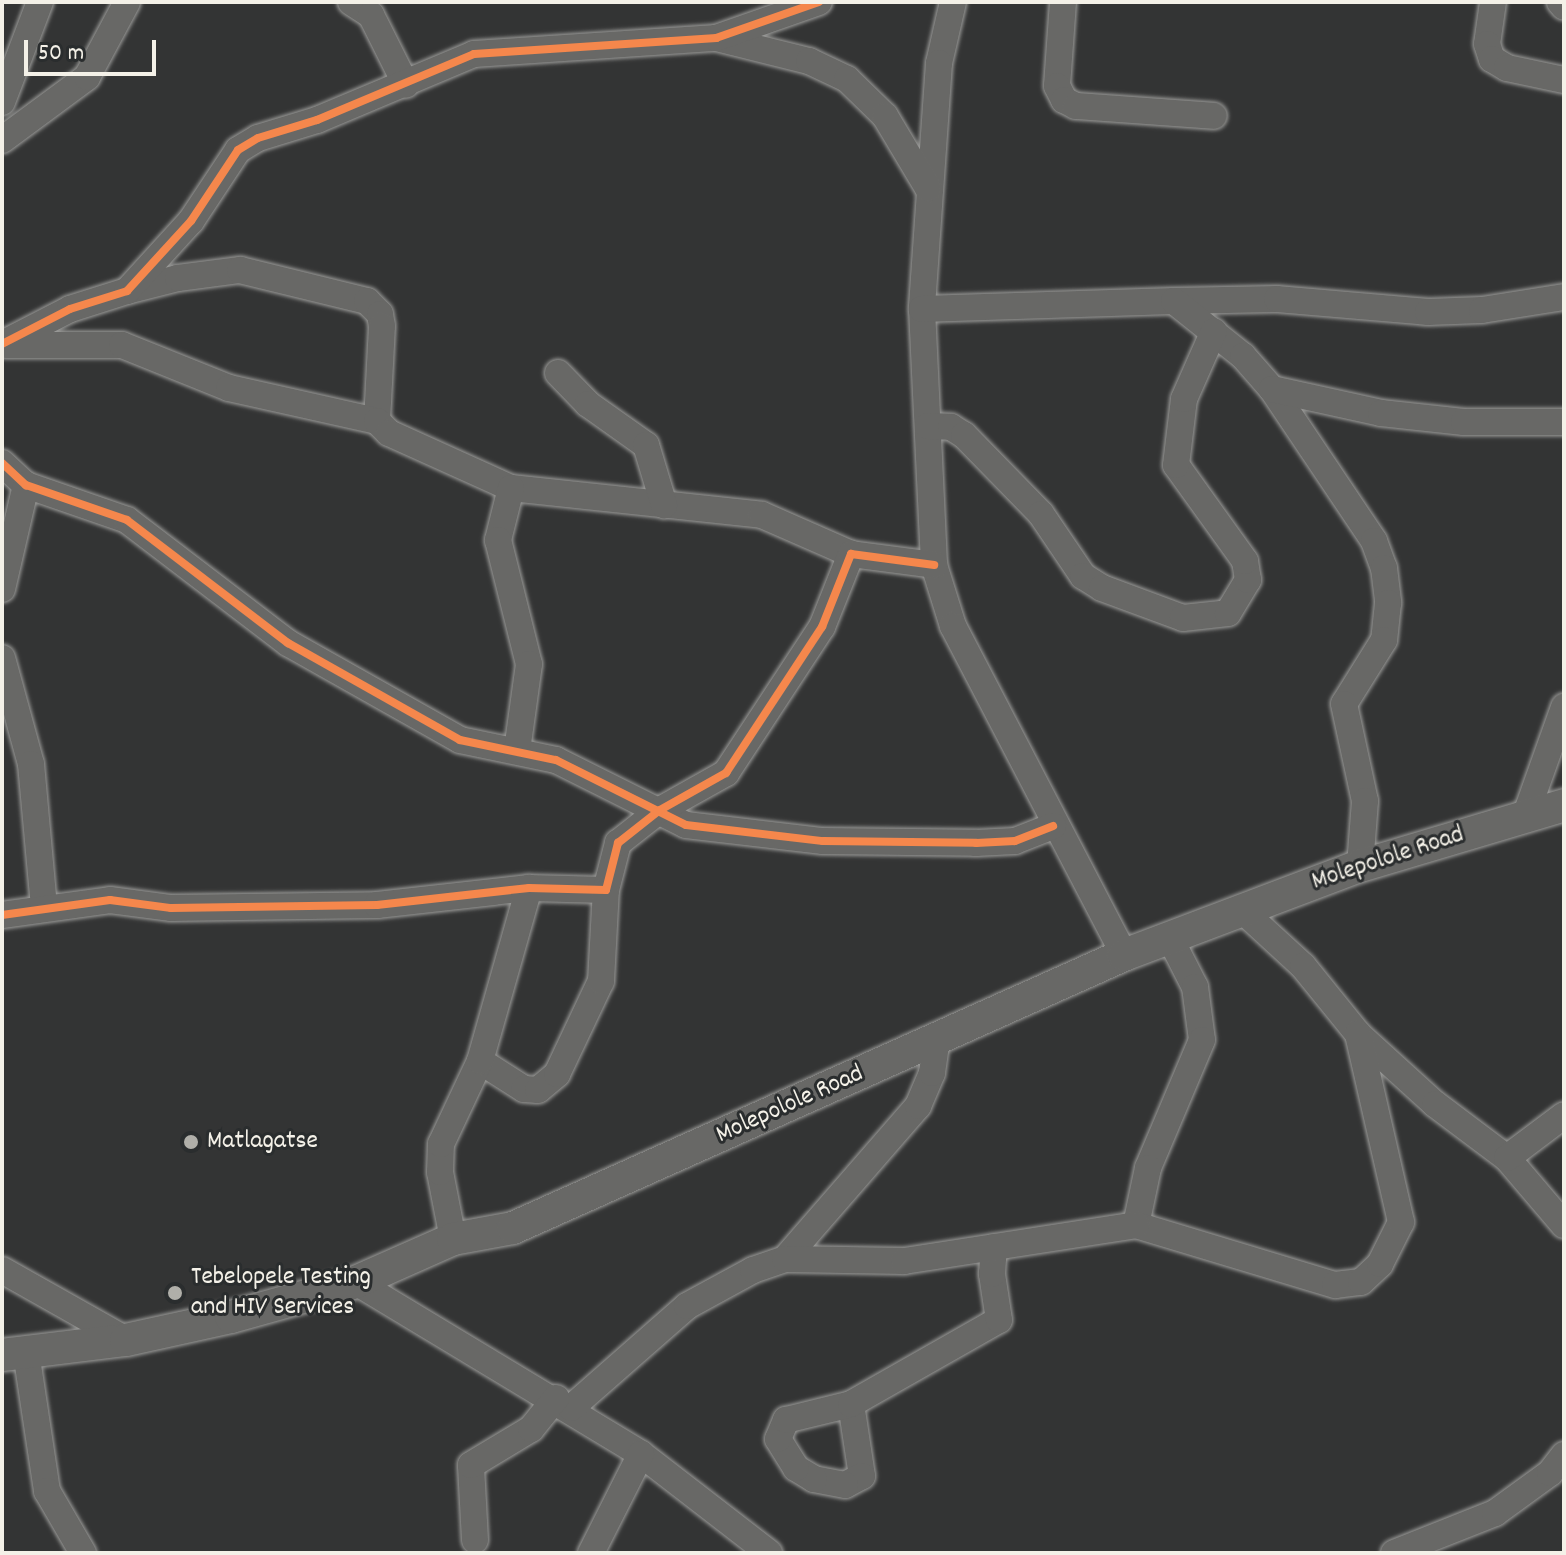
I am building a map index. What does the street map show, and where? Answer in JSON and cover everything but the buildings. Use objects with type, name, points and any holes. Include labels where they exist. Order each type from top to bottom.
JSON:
[{"type":"main road","name":"Molepolole Road","points":[[14,1354],[126,1340],[356,1282],[453,1239],[513,1228],[1124,955],[1360,866],[1564,805]]},
{"type":"street","points":[[2,102],[40,2]]},
{"type":"street","points":[[2,140],[87,77],[127,2]]},
{"type":"street","points":[[351,2],[371,15],[406,85]]},
{"type":"street","points":[[127,291],[191,221],[238,150],[258,138],[406,85],[474,54],[503,48],[716,38],[819,2]]},
{"type":"street","points":[[953,2],[939,63],[922,309],[934,565],[953,626],[1053,826],[1124,955]]},
{"type":"street","points":[[1063,2],[1057,86],[1064,100],[1076,106],[1214,116]]},
{"type":"street","points":[[1493,2],[1487,44],[1492,59],[1507,68],[1564,80]]},
{"type":"street","points":[[716,38],[809,61],[847,79],[885,116],[928,188]]},
{"type":"street","points":[[2,345],[70,309],[127,291],[178,278],[240,270],[367,301],[380,314],[377,421]]},
{"type":"street","points":[[922,309],[1277,299],[1428,312],[1482,310],[1564,297]]},
{"type":"street","points":[[1174,301],[1214,331],[1272,389],[1374,541],[1384,568],[1388,603],[1384,640],[1344,704],[1365,801],[1360,866]]},
{"type":"street","points":[[928,426],[951,427],[964,435],[1041,514],[1083,576],[1102,588],[1183,618],[1228,613],[1248,580],[1245,561],[1176,465],[1184,399],[1214,331]]},
{"type":"street","points":[[2,345],[122,345],[229,388],[377,421],[389,433],[511,488],[762,515],[851,554],[934,565]]},
{"type":"street","points":[[558,373],[588,404],[646,445],[664,505]]},
{"type":"street","points":[[1272,389],[1381,413],[1464,422],[1564,422]]},
{"type":"street","points":[[2,463],[26,485],[127,520],[288,643],[460,740],[476,747],[517,751],[556,760],[703,830],[823,841],[1015,841],[1053,826]]},
{"type":"street","points":[[2,589],[26,485]]},
{"type":"street","points":[[511,488],[498,540],[529,664],[517,751]]},
{"type":"street","points":[[480,1061],[524,1089],[538,1090],[557,1074],[601,981],[606,890],[618,843],[660,810],[726,773],[822,627],[851,554]]},
{"type":"street","points":[[2,658],[31,764],[44,907]]},
{"type":"street","points":[[1526,814],[1564,707]]},
{"type":"street","points":[[2,915],[110,900],[171,908],[377,905],[529,888],[606,890]]},
{"type":"street","points":[[453,1239],[440,1172],[441,1144],[480,1061],[529,888]]},
{"type":"street","points":[[1242,910],[1303,966],[1358,1034],[1435,1104],[1507,1158],[1564,1225]]},
{"type":"street","points":[[1136,1225],[1148,1168],[1202,1040],[1195,987],[1170,938]]},
{"type":"street","points":[[475,1540],[471,1465],[531,1429],[687,1306],[740,1275],[785,1259],[860,1264],[1136,1225],[1335,1285],[1361,1282],[1380,1264],[1401,1222],[1358,1034]]},
{"type":"street","points":[[785,1259],[918,1106],[932,1073],[937,1039]]},
{"type":"street","points":[[1507,1158],[1564,1115]]},
{"type":"street","points":[[851,1404],[999,1320],[992,1274],[994,1247]]},
{"type":"street","points":[[2,1270],[126,1340]]},
{"type":"street","points":[[356,1282],[564,1403],[641,1454],[769,1553]]},
{"type":"street","points":[[14,1354],[44,1478],[83,1553]]},
{"type":"street","points":[[591,1553],[641,1454]]},
{"type":"street","points":[[1394,1553],[1495,1513],[1550,1473],[1564,1455]]},
{"type":"cycle path","points":[[2,344],[70,309],[127,291],[191,221],[238,150],[258,138],[317,120],[474,54],[716,38],[819,2]]},
{"type":"cycle path","points":[[2,463],[26,485],[127,520],[288,643],[460,740],[556,760],[686,825],[823,841],[976,843],[1015,841],[1053,826]]},
{"type":"cycle path","points":[[2,915],[110,900],[171,908],[377,905],[529,888],[606,890],[618,843],[660,810],[726,773],[822,627],[851,554],[934,565]]},
{"type":"place","name":"Matlagatse","points":[[191,1142]]},
{"type":"place","name":"Tebelopele Testing and HIV Services","points":[[175,1293]]}]
